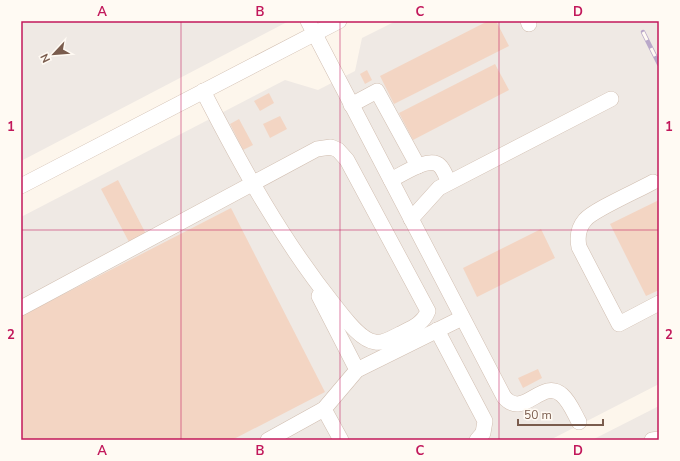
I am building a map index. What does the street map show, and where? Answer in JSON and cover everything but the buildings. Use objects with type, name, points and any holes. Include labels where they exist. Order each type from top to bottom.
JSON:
[{"type":"street","points":[[21,186],[203,92],[311,28],[339,21]]},
{"type":"street","points":[[311,28],[462,318],[507,401],[512,404],[521,404],[546,391],[557,392],[567,401],[579,422]]},
{"type":"street","points":[[351,105],[377,91],[418,166]]},
{"type":"street","points":[[203,92],[252,184],[306,270],[357,370]]},
{"type":"street","points":[[411,218],[439,188],[449,182],[611,99]]},
{"type":"street","points":[[21,308],[317,149],[331,147],[338,150],[347,160],[428,312],[425,318],[415,327],[383,342],[374,342],[353,328],[306,270]]},
{"type":"street","points":[[391,180],[426,162],[440,165],[449,182]]},
{"type":"street","points":[[653,182],[585,219],[578,235],[578,241],[579,247],[618,324],[659,303]]},
{"type":"street","points":[[268,440],[324,409],[357,370],[462,318]]},
{"type":"street","points":[[437,330],[485,421],[483,434],[477,440]]},
{"type":"street","points":[[324,409],[341,440]]},
{"type":"street","points":[[652,440],[659,439]]},
{"type":"shaded area","points":[[21,21],[287,21],[287,22],[21,161]]},
{"type":"shaded area","points":[[396,21],[659,21],[659,384],[550,440],[21,440],[21,217],[285,80],[318,90],[355,71],[362,38]]},
{"type":"shaded area","points":[[659,406],[659,440],[592,440]]},
{"type":"railway","points":[[643,32],[659,64]]}]
